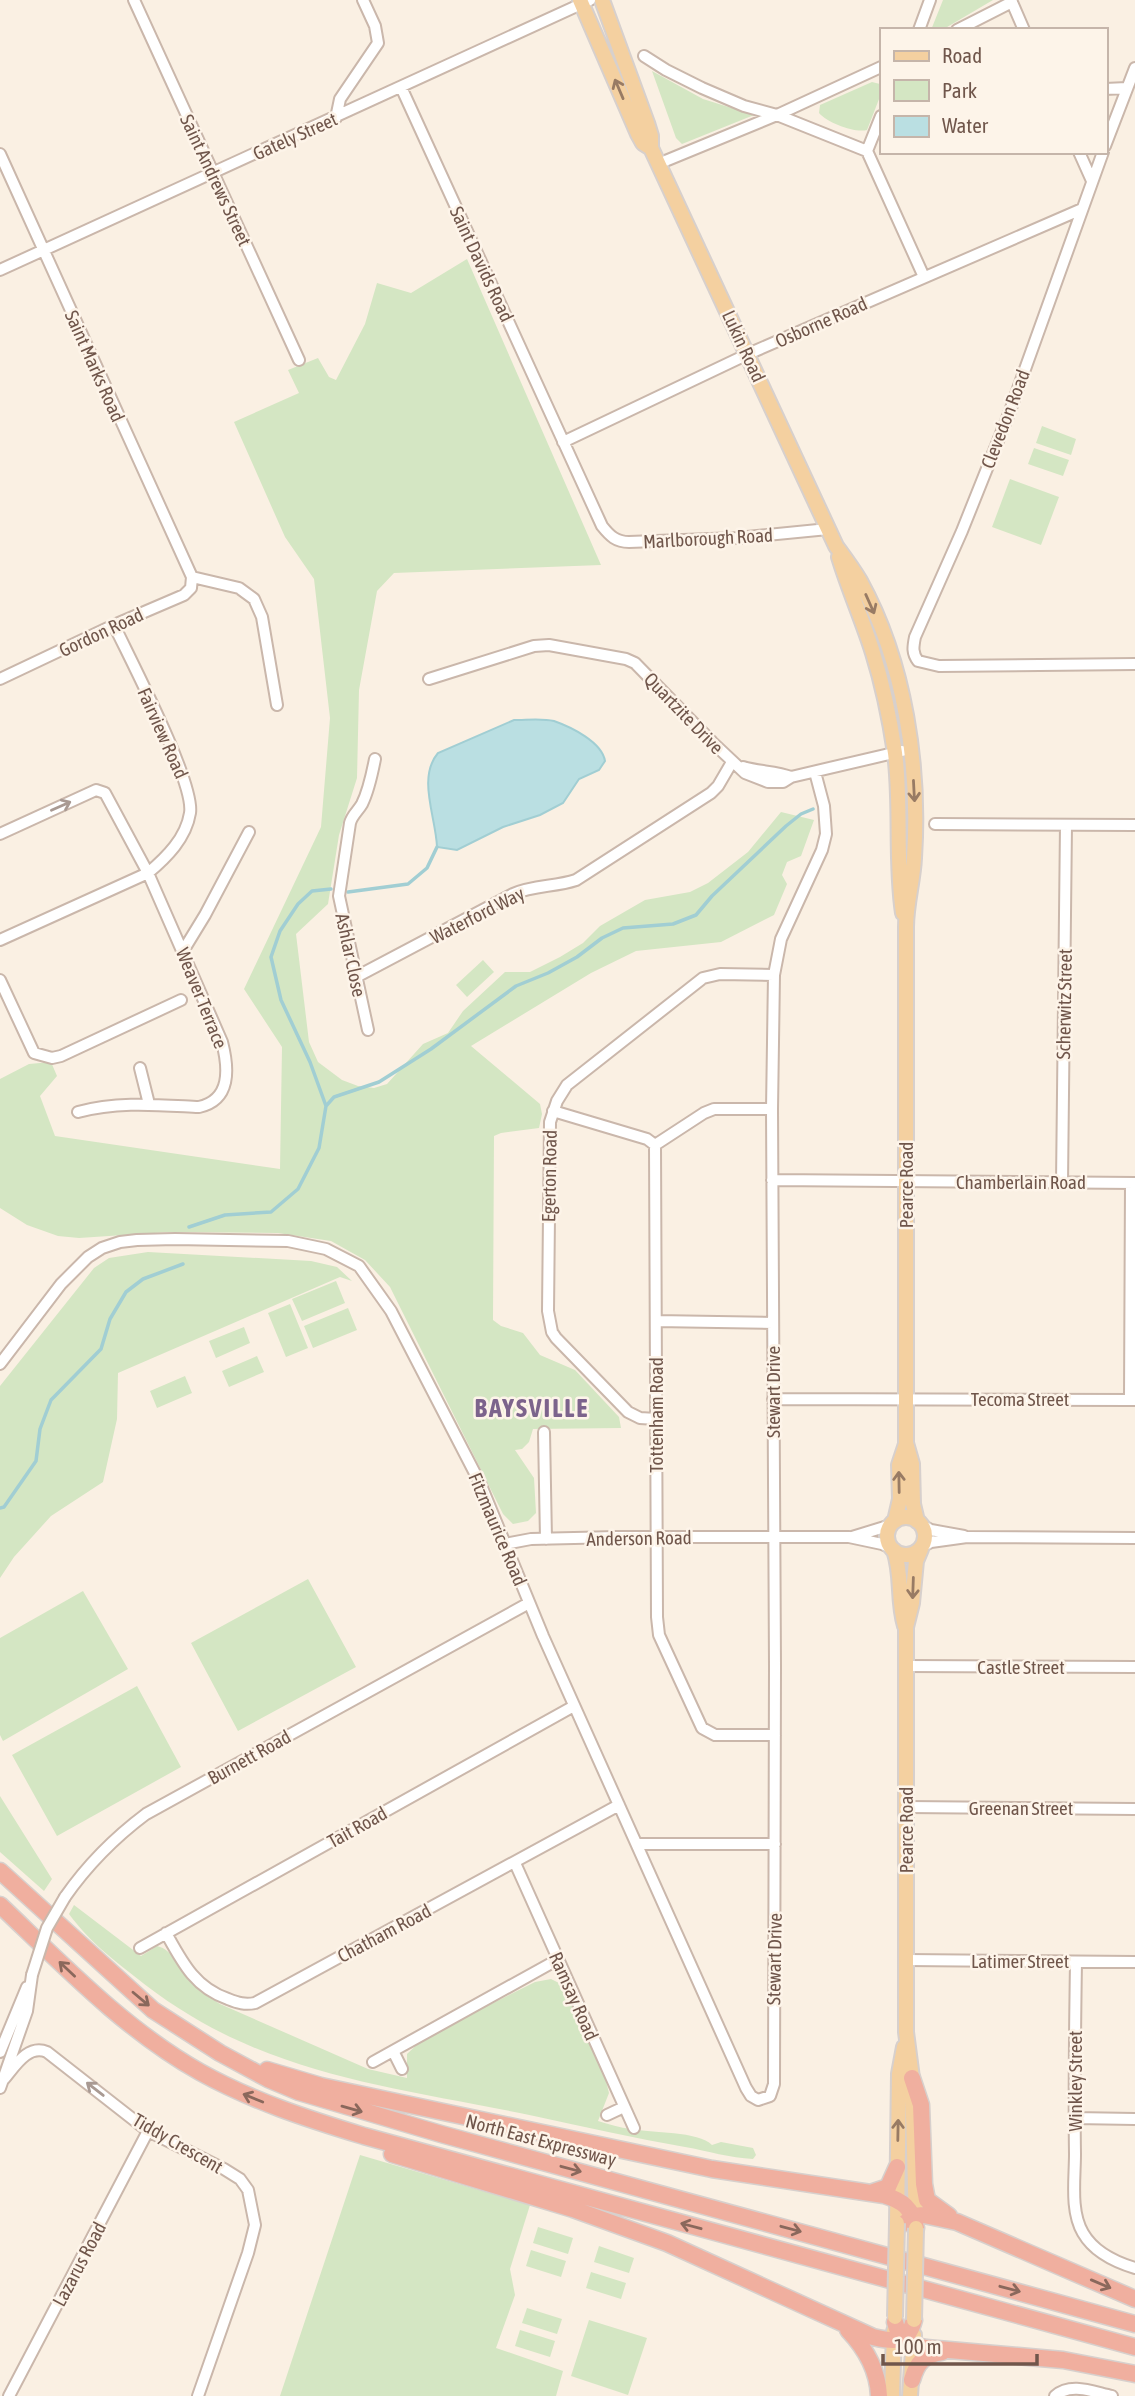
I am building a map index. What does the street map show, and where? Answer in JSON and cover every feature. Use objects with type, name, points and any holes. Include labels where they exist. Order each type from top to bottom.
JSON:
[{"type":"highway","name":"North East Expressway","points":[[0,1871],[153,2010],[197,2040],[268,2079],[299,2092],[1135,2324]]},
{"type":"highway","points":[[0,1905],[71,1973],[153,2042],[199,2072],[288,2112],[364,2136],[1135,2347]]},
{"type":"highway","points":[[244,2065],[321,2086],[712,2169],[897,2199],[908,2208],[909,2222],[897,2245]]},
{"type":"highway","points":[[912,2078],[921,2105],[927,2200],[957,2222]]},
{"type":"highway","points":[[364,2136],[382,2151],[573,2209],[667,2243],[862,2334],[955,2350],[1063,2360],[1135,2374]]},
{"type":"highway","points":[[871,2193],[888,2187],[897,2167]]},
{"type":"highway","points":[[909,2222],[929,2215],[957,2222],[1135,2299]]},
{"type":"highway","points":[[831,2318],[848,2330],[867,2353],[873,2365],[879,2396]]},
{"type":"highway","points":[[895,2320],[903,2341]]},
{"type":"highway","points":[[903,2341],[910,2334],[914,2320]]},
{"type":"highway","points":[[911,2391],[922,2358],[955,2350]]},
{"type":"main road","name":"Lukin Road","points":[[602,0],[647,123],[651,148],[836,546],[848,587],[874,655],[886,705]]},
{"type":"main road","name":"Lukin Road","points":[[584,1],[638,134],[643,143],[651,148]]},
{"type":"main road","name":"Lukin Road","points":[[836,546],[860,581],[882,631],[902,699]]},
{"type":"main road","name":"Pearce Road","points":[[902,699],[911,750],[915,810],[915,857],[906,927],[906,1443],[912,1464],[913,1504],[925,1537],[916,1561],[912,1603],[906,1627],[906,2032],[912,2078],[909,2222],[914,2320]]},
{"type":"main road","name":"Pearce Road","points":[[886,705],[898,784],[900,892],[906,927]]},
{"type":"main road","name":"Pearce Road","points":[[906,1443],[899,1465],[900,1499],[887,1536],[899,1571],[899,1606],[906,1627]]},
{"type":"main road","points":[[893,1523],[904,1517],[920,1523]]},
{"type":"main road","points":[[893,1549],[907,1556],[921,1548]]},
{"type":"main road","name":"Pearce Road","points":[[897,2199],[899,2074],[906,2032]]},
{"type":"main road","points":[[895,2320],[897,2245]]},
{"type":"main road","points":[[903,2341],[911,2391]]},
{"type":"main road","points":[[892,2396],[903,2341]]},
{"type":"street","name":"Saint Andrews Street","points":[[134,0],[299,360]]},
{"type":"street","points":[[336,118],[340,99],[378,43],[375,26],[363,0]]},
{"type":"street","points":[[920,28],[930,0]]},
{"type":"street","name":"Gately Street","points":[[0,270],[336,118],[584,1]]},
{"type":"street","points":[[961,28],[1012,1],[1023,28]]},
{"type":"street","points":[[644,56],[666,70],[744,106],[777,115],[867,151],[925,277]]},
{"type":"street","points":[[658,164],[777,115],[880,67]]},
{"type":"street","points":[[1107,141],[1135,68]]},
{"type":"street","name":"Saint Davids Road","points":[[401,87],[563,442]]},
{"type":"street","points":[[1107,89],[1127,88]]},
{"type":"street","points":[[867,151],[880,118]]},
{"type":"street","name":"Saint Marks Road","points":[[0,154],[192,577]]},
{"type":"street","points":[[1080,154],[1092,181]]},
{"type":"street","name":"Clevedon Road","points":[[1102,154],[1010,411],[962,531],[915,637],[913,648],[918,661],[939,666],[1135,664]]},
{"type":"street","name":"Osborne Road","points":[[563,442],[748,354],[1082,209]]},
{"type":"street","name":"Marlborough Road","points":[[563,442],[602,526],[609,536],[616,540],[629,542],[737,538],[828,529]]},
{"type":"street","points":[[192,577],[239,588],[254,599],[262,617],[277,705]]},
{"type":"street","name":"Gordon Road","points":[[0,679],[184,595],[191,588],[192,577]]},
{"type":"street","name":"Fairview Road","points":[[114,625],[181,769],[191,804],[188,822],[180,838],[166,858],[148,873]]},
{"type":"street","name":"Quartzite Drive","points":[[429,679],[537,645],[626,659],[635,663],[734,764],[751,777],[768,782],[783,782],[814,772],[911,750]]},
{"type":"street","name":"Ashlar Close","points":[[368,1030],[339,896],[350,823],[370,783],[375,759]]},
{"type":"street","name":"Waterford Way","points":[[356,977],[513,894],[576,880],[711,793],[734,764]]},
{"type":"street","name":"Stewart Drive","points":[[773,2025],[774,975],[780,939],[826,834],[824,806],[814,772]]},
{"type":"street","name":"Weaver Terrace","points":[[0,834],[96,790],[102,791],[110,799],[113,810],[148,873],[226,1056],[223,1088],[218,1099],[210,1105],[100,1106],[78,1112]]},
{"type":"street","points":[[935,824],[1135,825]]},
{"type":"street","name":"Scherwitz Street","points":[[1062,1183],[1066,825]]},
{"type":"street","points":[[183,951],[248,832]]},
{"type":"street","points":[[0,940],[148,873]]},
{"type":"street","name":"Egerton Road","points":[[656,1419],[640,1418],[628,1412],[552,1332],[548,1311],[550,1122],[567,1085],[703,978],[720,974],[774,975]]},
{"type":"street","points":[[0,980],[5,1004],[34,1053],[52,1058],[181,1000]]},
{"type":"street","points":[[140,1068],[149,1104]]},
{"type":"street","points":[[553,1111],[647,1139],[655,1145],[714,1109],[772,1109]]},
{"type":"street","name":"Tottenham Road","points":[[655,1145],[659,1635],[702,1728],[715,1735],[775,1735]]},
{"type":"street","name":"Chamberlain Road","points":[[772,1180],[1133,1183]]},
{"type":"street","points":[[1133,1183],[1133,1400]]},
{"type":"street","name":"Fitzmaurice Road","points":[[1,1362],[61,1284],[88,1257],[102,1248],[137,1240],[288,1241],[326,1249],[359,1265],[391,1311],[480,1483],[574,1706],[746,2088],[751,2096],[758,2100],[769,2096],[774,2084],[773,2025]]},
{"type":"street","points":[[656,1321],[772,1323]]},
{"type":"street","name":"Tecoma Street","points":[[773,1399],[1133,1400]]},
{"type":"street","points":[[544,1432],[547,1539]]},
{"type":"street","points":[[849,1537],[893,1523]]},
{"type":"street","points":[[920,1523],[931,1530],[967,1537]]},
{"type":"street","points":[[849,1537],[893,1549]]},
{"type":"street","name":"Anderson Road","points":[[505,1544],[547,1539],[849,1537]]},
{"type":"street","points":[[921,1548],[931,1542],[967,1537],[1135,1538]]},
{"type":"street","name":"Burnett Road","points":[[32,1975],[47,1928],[65,1897],[106,1847],[146,1814],[529,1603]]},
{"type":"street","name":"Castle Street","points":[[906,1666],[1135,1667]]},
{"type":"street","name":"Tait Road","points":[[140,1948],[574,1706]]},
{"type":"street","name":"Chatham Road","points":[[166,1933],[183,1965],[196,1981],[224,1998],[242,2004],[255,2003],[619,1805]]},
{"type":"street","name":"Greenan Street","points":[[907,1807],[1135,1809]]},
{"type":"street","points":[[637,1844],[775,1844]]},
{"type":"street","name":"Ramsay Road","points":[[515,1863],[634,2128]]},
{"type":"street","points":[[373,2062],[557,1960]]},
{"type":"street","name":"Latimer Street","points":[[906,1960],[1135,1962]]},
{"type":"street","name":"Winkley Street","points":[[1076,1962],[1074,2118],[1075,2199],[1079,2223],[1089,2242],[1110,2258],[1135,2268]]},
{"type":"street","points":[[2,2083],[27,2011],[32,1975]]},
{"type":"street","points":[[0,2052],[32,1975]]},
{"type":"street","points":[[0,2066],[15,2046]]},
{"type":"street","name":"Tiddy Crescent","points":[[2,2083],[25,2055],[32,2050],[41,2049],[148,2131],[224,2168],[240,2179],[248,2190],[255,2225],[248,2253],[198,2396]]},
{"type":"street","points":[[393,2051],[402,2069]]},
{"type":"street","points":[[607,2115],[624,2107]]},
{"type":"street","points":[[1074,2118],[1135,2119]]},
{"type":"street","name":"Lazarus Road","points":[[9,2396],[148,2131]]},
{"type":"street","points":[[1055,2396],[1064,2390],[1078,2388],[1112,2396]]},
{"type":"green space","points":[[943,0],[993,0],[945,28],[932,28]]},
{"type":"green space","points":[[652,71],[703,99],[754,115],[682,144],[676,138]]},
{"type":"green space","points":[[872,82],[880,84],[880,97],[867,130],[855,130],[828,120],[819,113],[820,105]]},
{"type":"green space","points":[[467,259],[601,565],[394,573],[377,591],[359,690],[357,778],[339,835],[328,904],[296,934],[309,1042],[318,1062],[342,1080],[358,1086],[374,1088],[387,1084],[423,1044],[448,1033],[463,1011],[505,972],[530,972],[583,943],[600,926],[645,900],[690,892],[708,883],[748,852],[781,812],[814,820],[801,856],[787,862],[782,875],[787,884],[774,915],[721,942],[636,951],[591,973],[471,1046],[540,1104],[542,1114],[539,1128],[494,1136],[493,1320],[501,1326],[523,1333],[540,1355],[575,1370],[619,1417],[621,1428],[533,1429],[529,1442],[522,1449],[515,1450],[534,1478],[536,1513],[528,1521],[513,1524],[503,1514],[390,1287],[365,1260],[331,1241],[278,1233],[169,1232],[79,1238],[58,1236],[27,1225],[0,1208],[0,1079],[29,1064],[51,1062],[57,1076],[40,1096],[55,1136],[280,1169],[282,1047],[244,989],[321,827],[330,718],[314,579],[285,537],[234,422],[299,393],[288,370],[318,358],[329,377],[336,380],[365,324],[377,283],[411,293]]},
{"type":"green space","points":[[1042,426],[1076,439],[1071,455],[1036,443]]},
{"type":"green space","points":[[1034,448],[1069,460],[1063,476],[1028,464]]},
{"type":"green space","points":[[1010,479],[1059,497],[1041,545],[992,527]]},
{"type":"green space","points":[[483,960],[494,972],[467,997],[456,985]]},
{"type":"green space","points":[[148,1252],[311,1261],[337,1267],[352,1281],[340,1277],[118,1373],[117,1419],[103,1482],[51,1516],[14,1557],[0,1578],[0,1386],[94,1268],[109,1258]]},
{"type":"green space","points":[[336,1281],[345,1303],[302,1321],[292,1299]]},
{"type":"green space","points":[[290,1304],[308,1348],[286,1357],[268,1313]]},
{"type":"green space","points":[[348,1308],[357,1330],[313,1348],[304,1326]]},
{"type":"green space","points":[[244,1327],[250,1343],[216,1358],[209,1341]]},
{"type":"green space","points":[[257,1356],[264,1372],[229,1387],[222,1371]]},
{"type":"green space","points":[[185,1376],[192,1393],[157,1408],[150,1391]]},
{"type":"green space","points":[[308,1579],[356,1667],[238,1731],[191,1643]]},
{"type":"green space","points":[[83,1591],[128,1669],[3,1741],[0,1735],[0,1638]]},
{"type":"green space","points":[[137,1686],[181,1767],[57,1836],[12,1755]]},
{"type":"green space","points":[[0,1796],[52,1879],[44,1891],[0,1852]]},
{"type":"green space","points":[[74,1905],[141,1956],[157,1946],[163,1948],[191,1983],[220,2004],[368,2069],[407,2078],[407,2054],[425,2037],[535,1982],[551,1979],[563,1985],[606,2081],[609,2093],[598,2121],[627,2128],[697,2137],[712,2145],[721,2142],[753,2148],[756,2155],[753,2159],[727,2156],[426,2095],[325,2072],[276,2056],[228,2036],[180,2009],[134,1976],[100,1948],[77,1924],[69,1914]]},
{"type":"green space","points":[[360,2155],[530,2205],[510,2269],[515,2295],[496,2348],[563,2371],[556,2396],[280,2396]]},
{"type":"green space","points":[[538,2227],[573,2238],[568,2254],[533,2243]]},
{"type":"green space","points":[[599,2246],[634,2258],[629,2273],[594,2262]]},
{"type":"green space","points":[[531,2250],[566,2261],[561,2277],[526,2266]]},
{"type":"green space","points":[[591,2272],[626,2283],[621,2299],[586,2288]]},
{"type":"green space","points":[[527,2308],[562,2319],[557,2334],[522,2323]]},
{"type":"green space","points":[[589,2320],[647,2338],[628,2395],[571,2376]]},
{"type":"green space","points":[[520,2330],[555,2341],[550,2357],[515,2346]]},
{"type":"water","points":[[514,720],[549,720],[569,727],[592,742],[603,754],[605,761],[599,770],[579,779],[563,803],[540,815],[503,827],[457,850],[437,847],[428,786],[432,763],[438,753]]},
{"type":"waterway","points":[[326,1106],[334,1097],[379,1082],[431,1049],[516,986],[577,957],[602,938],[623,928],[673,924],[696,915],[712,896],[786,826],[801,814],[813,809]]},
{"type":"waterway","points":[[348,892],[408,884],[427,868],[437,847]]},
{"type":"waterway","points":[[189,1227],[225,1215],[271,1212],[298,1189],[319,1148],[326,1106],[310,1062],[281,1000],[271,957],[280,931],[298,904],[312,891],[331,889]]},
{"type":"waterway","points":[[0,1508],[4,1507],[36,1461],[40,1429],[51,1400],[101,1349],[110,1319],[126,1292],[143,1279],[183,1264]]},
{"type":"district","name":"BAYSVILLE","points":[[532,1408]]}]
